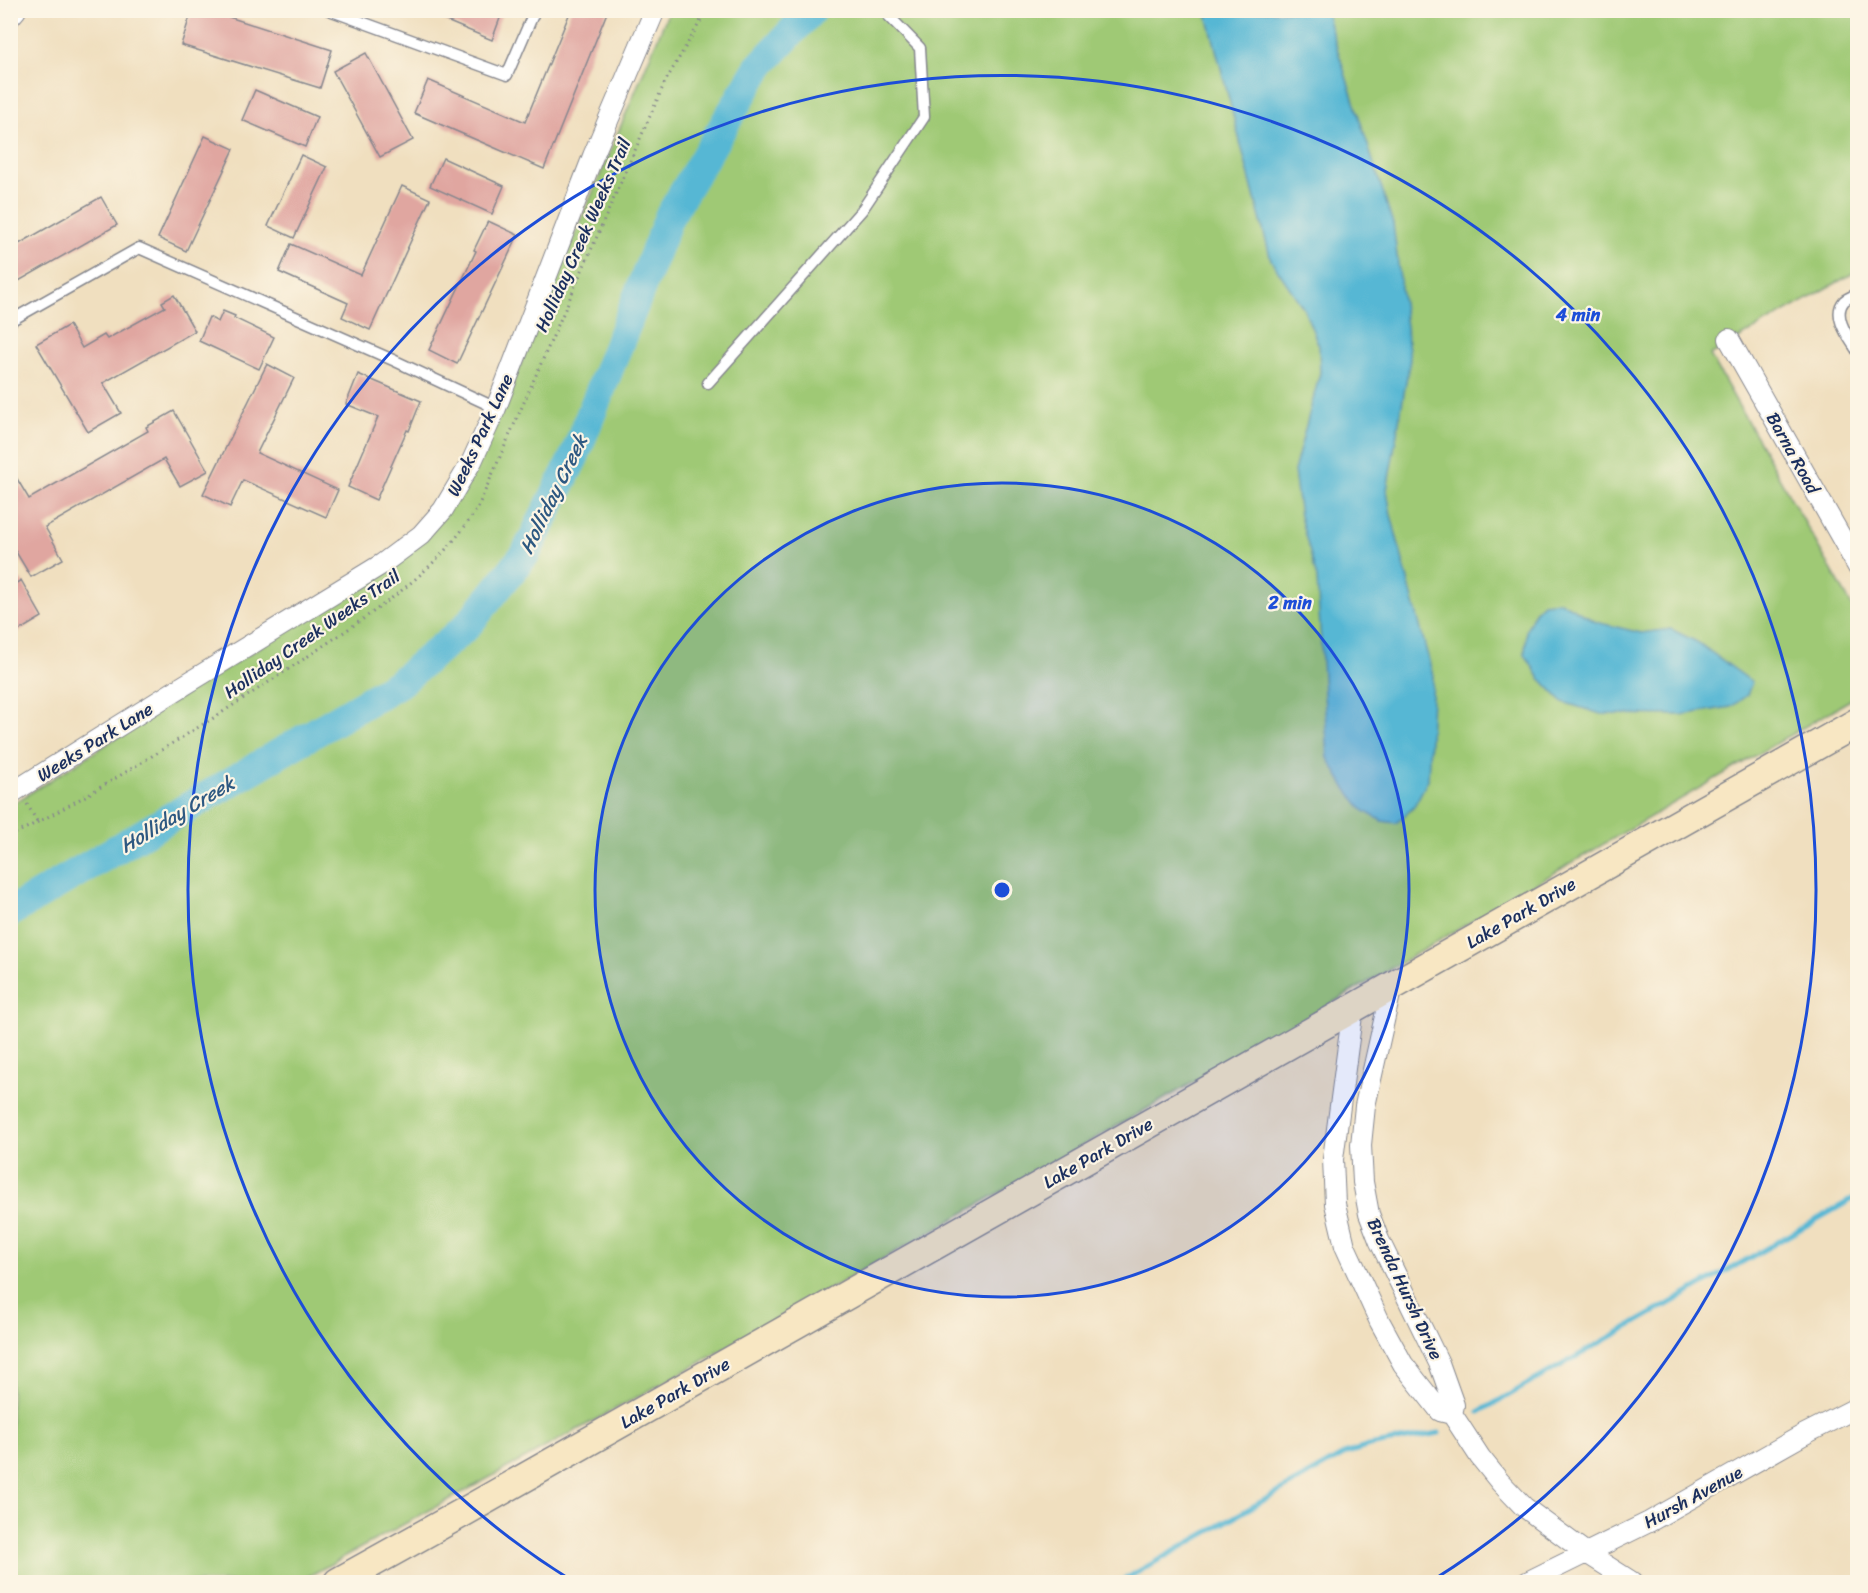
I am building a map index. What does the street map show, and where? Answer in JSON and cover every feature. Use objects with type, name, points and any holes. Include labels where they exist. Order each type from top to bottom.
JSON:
[{"type":"street","points":[[10,17],[16,10]]},
{"type":"street","name":"Weeks Park Lane","points":[[15,792],[382,564],[422,535],[443,510],[457,488],[496,408],[592,156],[655,10]]},
{"type":"street","name":"Barna Road","points":[[1729,339],[1857,567]]},
{"type":"street","name":"Lake Park Drive","points":[[338,1582],[1857,722]]},
{"type":"street","name":"Brenda Hursh Drive","points":[[1392,985],[1365,1106],[1361,1145],[1363,1182],[1369,1214],[1379,1240],[1439,1363],[1454,1405],[1452,1414]]},
{"type":"street","name":"Brenda Hursh Drive","points":[[1353,1008],[1333,1159],[1335,1204],[1345,1246],[1380,1322],[1403,1364],[1440,1411],[1452,1414],[1480,1457],[1524,1507],[1585,1552],[1632,1582]]},
{"type":"street","name":"Hursh Avenue","points":[[1527,1582],[1649,1522],[1857,1407]]},
{"type":"lane","points":[[329,10],[507,75],[535,10]]},
{"type":"lane","points":[[708,383],[862,210],[924,117],[920,48],[883,10]]},
{"type":"lane","points":[[10,321],[139,248],[496,408]]},
{"type":"lane","points":[[1857,293],[1844,301],[1840,310],[1841,322],[1857,352]]},
{"type":"path","name":"Holliday Creek Weeks Trail","points":[[10,836],[38,823],[160,751],[283,674],[383,606],[441,556],[462,532],[482,499],[664,82],[707,10]]},
{"type":"path","points":[[15,792],[38,823]]},
{"type":"green space","points":[[669,11],[1857,11],[1857,271],[1710,355],[1857,615],[1857,696],[1303,1020],[696,1365],[298,1582],[11,1582],[11,805],[416,548],[501,411]]},
{"type":"water","points":[[1206,11],[1326,11],[1393,224],[1410,359],[1387,490],[1391,515],[1433,676],[1428,780],[1413,808],[1396,823],[1382,821],[1364,811],[1345,787],[1328,758],[1317,578],[1300,516],[1294,471],[1320,373],[1319,346],[1304,309],[1271,260]]},
{"type":"water","points":[[1560,601],[1596,622],[1641,633],[1671,629],[1697,642],[1752,682],[1747,695],[1731,707],[1681,715],[1601,714],[1563,702],[1539,677],[1525,654],[1526,631],[1535,611],[1543,603]]},
{"type":"building","points":[[192,10],[207,10],[332,50],[320,88],[181,45]]},
{"type":"building","points":[[420,10],[503,10],[492,40]]},
{"type":"building","points":[[571,10],[608,10],[544,169],[414,113],[428,80],[525,122]]},
{"type":"building","points":[[366,53],[413,140],[380,157],[333,71]]},
{"type":"building","points":[[255,90],[317,117],[305,147],[242,120]]},
{"type":"building","points":[[205,136],[234,149],[186,251],[158,238]]},
{"type":"building","points":[[301,155],[327,167],[294,238],[268,226]]},
{"type":"building","points":[[443,158],[504,186],[492,214],[430,186]]},
{"type":"building","points":[[402,186],[430,199],[370,330],[342,317],[348,303],[279,272],[291,244],[361,275]]},
{"type":"building","points":[[101,197],[117,225],[10,286],[10,249]]},
{"type":"building","points":[[488,221],[518,235],[457,364],[429,350]]},
{"type":"building","points":[[174,295],[195,331],[103,383],[121,413],[88,432],[36,344],[69,325],[82,348],[104,335],[107,339],[165,307],[162,302]]},
{"type":"building","points":[[223,311],[274,337],[259,369],[199,341],[209,317],[218,322]]},
{"type":"building","points":[[267,364],[294,378],[257,453],[338,490],[326,517],[243,480],[230,507],[203,494]]},
{"type":"building","points":[[358,374],[421,401],[376,500],[348,487],[378,417],[346,404]]},
{"type":"building","points":[[174,411],[208,471],[180,486],[164,459],[45,527],[63,559],[31,577],[10,542],[10,467],[29,499],[148,431],[146,427]]},
{"type":"building","points":[[21,580],[42,617],[10,636],[10,587]]},
{"type":"waterway","name":"Holliday Creek","points":[[10,912],[399,683],[466,627],[526,553],[574,457],[669,217],[758,68],[812,10]]},
{"type":"waterway","points":[[1479,1412],[1858,1196]]},
{"type":"waterway","points":[[1120,1582],[1347,1453],[1369,1446],[1439,1433]]}]
